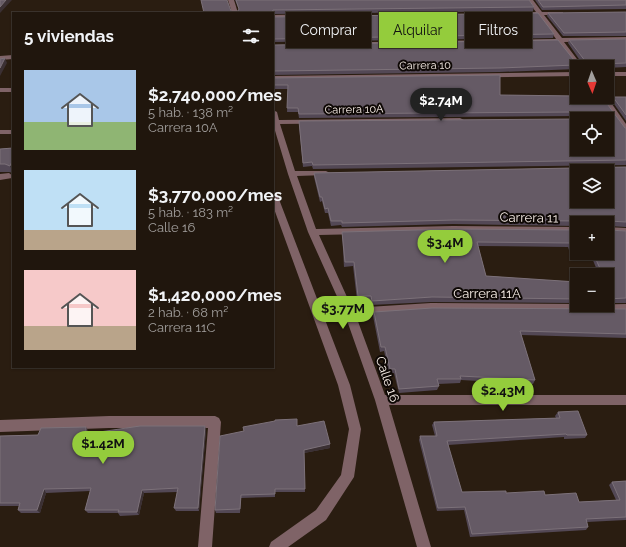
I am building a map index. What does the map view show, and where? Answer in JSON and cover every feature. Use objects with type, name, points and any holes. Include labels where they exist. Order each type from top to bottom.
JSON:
[{"type":"street","points":[[231,0],[235,12]]},
{"type":"street","points":[[530,0],[575,60]]},
{"type":"street","points":[[532,14],[571,13]]},
{"type":"street","points":[[274,17],[286,17]]},
{"type":"street","points":[[371,44],[626,39]]},
{"type":"street","points":[[0,58],[12,57]]},
{"type":"street","name":"Carrera 10","points":[[274,78],[570,74]]},
{"type":"street","points":[[614,74],[626,74]]},
{"type":"street","points":[[0,90],[12,90]]},
{"type":"street","points":[[608,104],[623,120],[626,129]]},
{"type":"street","name":"Carrera 10A","points":[[274,117],[464,120]]},
{"type":"street","name":"Calle 16","points":[[274,117],[292,174],[313,232],[349,312],[381,400],[424,547]]},
{"type":"street","points":[[0,132],[12,132]]},
{"type":"street","points":[[292,174],[337,173]]},
{"type":"street","points":[[0,176],[9,176]]},
{"type":"street","points":[[274,197],[344,385],[355,429],[347,477],[321,515],[276,547]]},
{"type":"street","name":"Carrera 11","points":[[313,232],[452,229],[570,230]]},
{"type":"street","points":[[614,230],[626,231]]},
{"type":"street","name":"Carrera 11A","points":[[349,312],[431,307],[626,308]]},
{"type":"street","points":[[381,400],[626,400]]},
{"type":"street","points":[[0,426],[109,422],[215,422],[205,547]]},
{"type":"building","points":[[0,0],[6,0],[0,7]]},
{"type":"building","points":[[201,0],[227,0],[231,11],[238,11],[239,9],[236,0],[529,0],[534,7],[273,10],[272,12],[204,12]]},
{"type":"building","points":[[538,0],[626,0],[626,5],[543,7]]},
{"type":"building","points":[[626,12],[626,32],[564,33],[548,13]]},
{"type":"building","points":[[532,13],[538,13],[554,34],[532,34]]},
{"type":"building","points":[[457,14],[465,14],[465,36],[457,36]]},
{"type":"building","points":[[379,15],[379,37],[371,37],[371,16]]},
{"type":"building","points":[[274,17],[286,17],[286,39],[274,39]]},
{"type":"building","points":[[626,39],[626,63],[614,64],[614,60],[584,60],[569,40]]},
{"type":"building","points":[[532,40],[558,40],[574,60],[570,60],[570,65],[500,68],[274,71],[274,45],[286,45],[286,48],[371,48],[371,43],[379,43],[379,48],[457,48],[457,42],[465,42],[465,48],[532,48]]},
{"type":"building","points":[[5,58],[0,68],[0,59]]},
{"type":"building","points":[[500,75],[500,95],[570,96],[570,104],[607,104],[613,112],[299,114],[298,108],[287,108],[288,85],[274,85],[274,78]]},
{"type":"building","points":[[614,97],[626,97],[626,115],[614,98]]},
{"type":"building","points":[[614,113],[626,128],[626,160],[313,165],[312,162],[303,163],[299,121],[570,119],[570,156],[614,156]]},
{"type":"building","points":[[12,148],[12,161],[10,166],[0,164],[0,149]]},
{"type":"building","points":[[614,167],[626,167],[626,222],[614,221],[614,216],[570,216],[570,221],[454,220],[342,223],[342,221],[331,221],[328,208],[325,209],[322,197],[320,197],[314,173],[570,168],[570,208],[614,208]]},
{"type":"building","points":[[454,229],[570,230],[570,243],[477,242],[486,276],[570,282],[570,299],[432,297],[372,301],[371,296],[358,296],[354,262],[345,262],[342,232]]},
{"type":"building","points":[[614,230],[626,231],[626,298],[614,299],[614,268],[600,268],[596,260],[614,260]]},
{"type":"building","points":[[432,308],[570,309],[570,312],[614,312],[614,309],[626,309],[626,334],[520,331],[535,380],[460,376],[461,379],[437,379],[439,386],[399,389],[395,369],[390,369],[385,347],[381,347],[374,312]]},
{"type":"building","points":[[578,411],[587,435],[566,434],[447,441],[462,492],[506,491],[506,493],[544,491],[545,495],[576,493],[579,502],[620,500],[612,482],[626,481],[626,517],[586,519],[588,527],[472,534],[465,507],[438,508],[420,436],[437,436],[434,422],[560,418],[558,412]]},
{"type":"building","points":[[297,419],[297,426],[324,421],[330,444],[304,450],[305,489],[275,489],[275,494],[241,495],[240,509],[215,510],[220,436],[244,431],[243,427],[275,420]]},
{"type":"building","points":[[140,426],[205,426],[198,508],[174,508],[178,488],[142,490],[137,512],[118,512],[119,510],[85,510],[91,488],[44,489],[37,510],[18,510],[20,503],[0,503],[0,436],[38,435],[41,428],[86,427],[86,434]]}]
